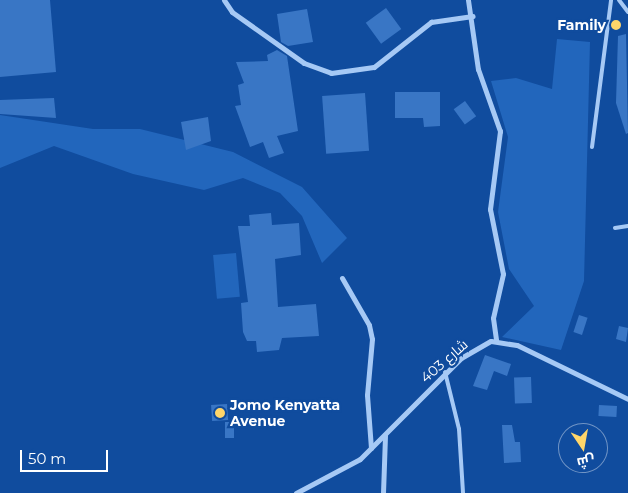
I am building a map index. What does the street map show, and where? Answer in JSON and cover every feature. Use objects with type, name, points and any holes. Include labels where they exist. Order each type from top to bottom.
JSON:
[{"type":"street","points":[[224,0],[232,12],[304,63],[331,73],[374,66],[431,22],[473,16]]},
{"type":"street","points":[[468,0],[473,16],[477,62],[500,131],[490,209],[503,274],[493,318],[496,340],[536,354],[628,399]]},
{"type":"street","points":[[342,278],[369,324],[372,339],[367,395],[371,448]]},
{"type":"street","name":"شارع 403","points":[[296,493],[371,448],[445,372],[471,350],[496,340]]},
{"type":"street","points":[[383,493],[385,434]]},
{"type":"lane","points":[[592,147],[611,0]]},
{"type":"lane","points":[[619,0],[628,12]]},
{"type":"lane","points":[[615,228],[628,226]]},
{"type":"lane","points":[[445,372],[459,429],[463,493]]},
{"type":"shaded area","points":[[557,39],[590,42],[584,281],[561,350],[502,337],[534,306],[509,269],[498,212],[508,137],[491,81],[516,78],[552,89]]},
{"type":"shaded area","points":[[0,115],[93,129],[140,129],[233,152],[302,187],[347,238],[322,263],[302,216],[280,193],[243,178],[204,190],[133,174],[54,146],[0,168]]},
{"type":"shaded area","points":[[236,253],[240,297],[217,299],[213,255]]},
{"type":"building","points":[[0,0],[50,0],[56,72],[0,77]]},
{"type":"building","points":[[386,8],[401,29],[381,44],[366,23]]},
{"type":"building","points":[[307,9],[313,42],[288,46],[281,42],[277,14]]},
{"type":"building","points":[[626,34],[628,133],[626,134],[616,103],[618,36]]},
{"type":"building","points":[[277,50],[287,56],[298,131],[277,136],[284,153],[269,158],[263,142],[250,147],[235,106],[241,105],[238,85],[244,83],[236,62],[268,61],[267,55]]},
{"type":"building","points":[[395,92],[440,92],[440,126],[424,127],[423,118],[395,118]]},
{"type":"building","points":[[365,93],[369,151],[326,154],[322,96]]},
{"type":"building","points":[[54,98],[56,118],[0,114],[0,100]]},
{"type":"building","points":[[465,101],[476,116],[465,125],[454,109]]},
{"type":"building","points":[[208,117],[211,141],[186,150],[181,122]]},
{"type":"building","points":[[271,213],[272,225],[299,223],[301,255],[275,259],[278,307],[316,304],[319,336],[282,338],[279,350],[257,352],[256,341],[247,341],[243,332],[241,303],[248,302],[238,226],[250,226],[249,215]]},
{"type":"building","points":[[579,315],[588,318],[582,335],[573,332]]},
{"type":"building","points":[[619,326],[628,328],[626,342],[616,339]]},
{"type":"building","points":[[485,355],[511,364],[507,376],[494,371],[487,390],[473,386]]},
{"type":"building","points":[[531,377],[532,403],[515,404],[514,378]]},
{"type":"building","name":"Jomo Kenyatta Avenue","points":[[227,404],[228,420],[212,421],[211,405]]},
{"type":"building","points":[[599,405],[617,406],[616,417],[598,416]]},
{"type":"building","points":[[225,422],[234,422],[234,438],[225,438]]},
{"type":"building","points":[[502,425],[512,425],[515,442],[520,442],[521,462],[504,463]]},
{"type":"place","name":"Family","points":[[616,25]]},
{"type":"place","name":"Jomo Kenyatta Avenue","points":[[220,413]]}]
